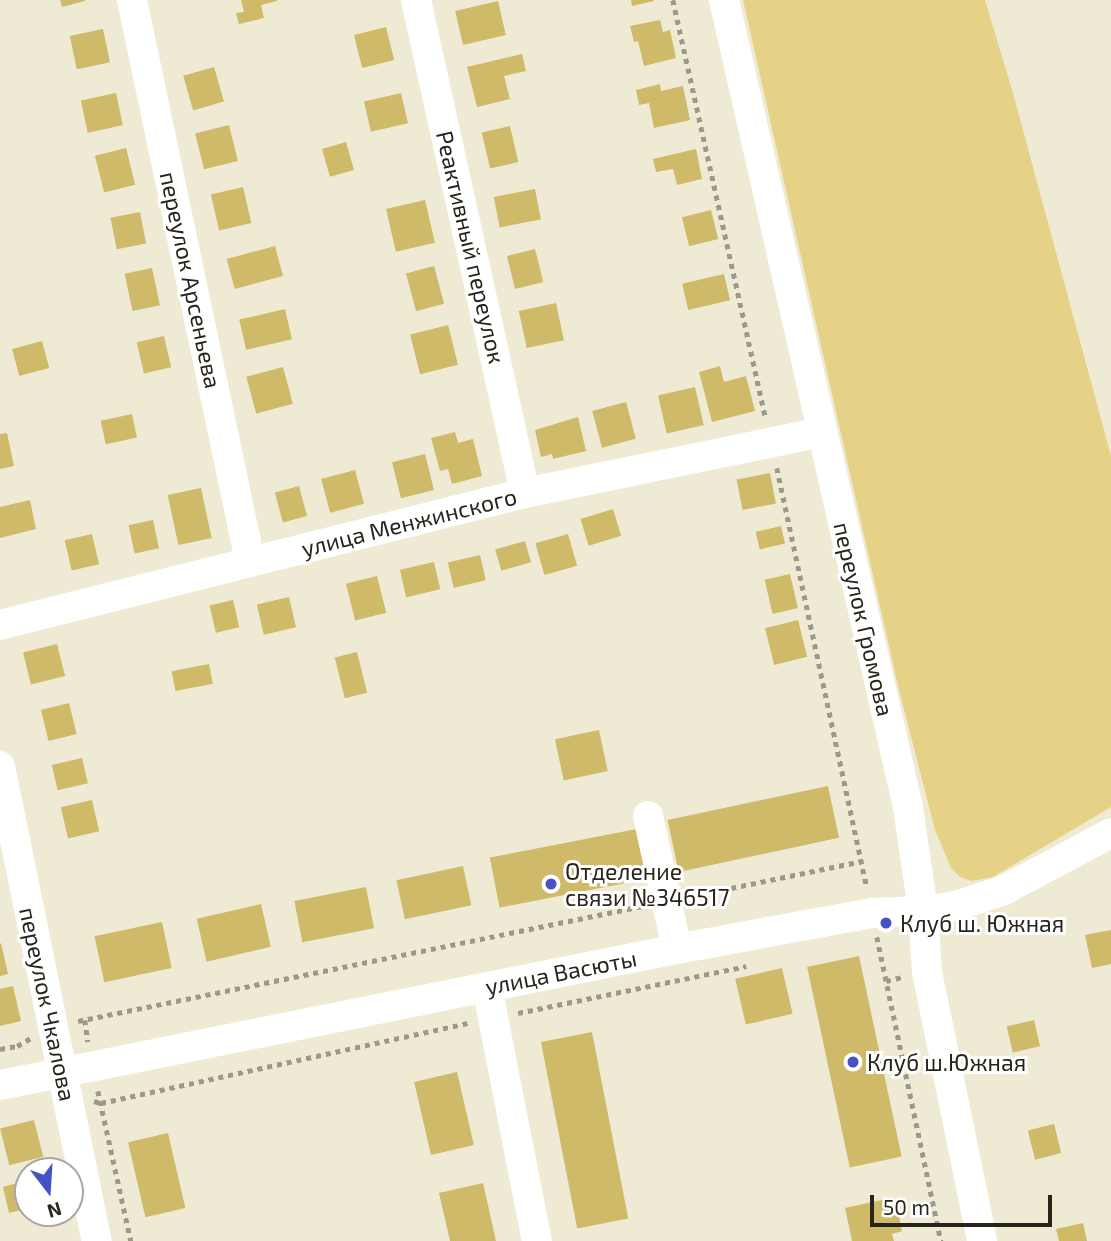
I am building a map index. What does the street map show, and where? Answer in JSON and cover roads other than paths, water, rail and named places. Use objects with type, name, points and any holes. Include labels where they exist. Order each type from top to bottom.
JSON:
[{"type":"street","name":"переулок Арсеньева","points":[[132,0],[250,561]]},
{"type":"street","name":"Реактивный переулок","points":[[416,0],[525,494]]},
{"type":"street","name":"переулок Громова","points":[[724,0],[908,807],[923,911],[927,972],[982,1241]]},
{"type":"street","name":"улица Менжинского","points":[[0,625],[525,494],[821,432]]},
{"type":"street","name":"переулок Чкалова","points":[[0,766],[51,1027],[97,1241]]},
{"type":"street","points":[[648,816],[677,949]]},
{"type":"street","name":"улица Васюты","points":[[0,1085],[65,1085],[93,1066],[677,949],[875,926],[923,911],[959,905],[1004,890],[1111,833]]},
{"type":"street","points":[[486,987],[537,1241]]},
{"type":"place","name":"Отделение связи №346517","points":[[551,884]]},
{"type":"place","name":"Клуб ш. Южная","points":[[886,923]]},
{"type":"place","name":"Клуб ш.Южная","points":[[853,1062]]}]
